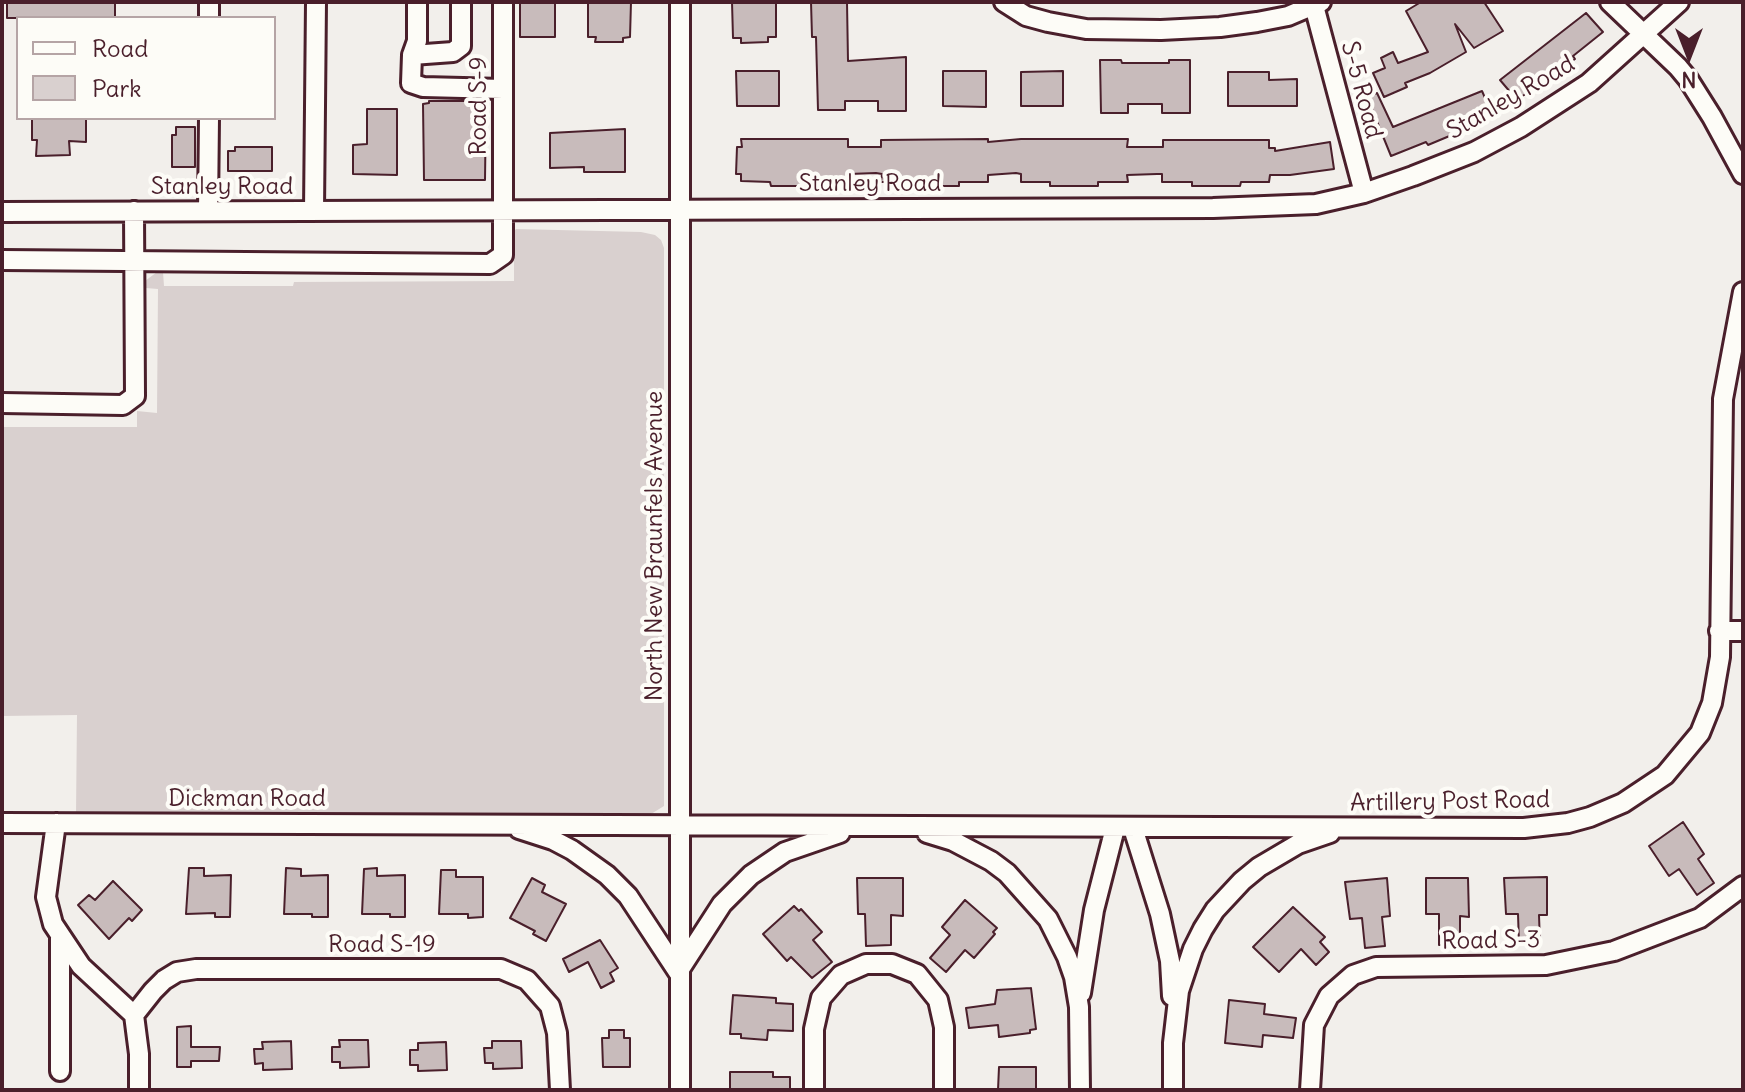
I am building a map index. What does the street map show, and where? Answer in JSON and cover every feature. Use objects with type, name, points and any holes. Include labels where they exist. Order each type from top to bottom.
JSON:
[{"type":"street","points":[[314,211],[316,2]]},
{"type":"street","points":[[417,2],[417,41],[412,55],[411,83],[423,87],[503,89]]},
{"type":"street","points":[[412,55],[453,52],[461,46],[461,2]]},
{"type":"street","name":"Road S-9","points":[[134,259],[490,264],[503,255],[503,2]]},
{"type":"street","name":"North New Braunfels Avenue","points":[[680,2],[680,1090]]},
{"type":"street","name":"S-5 Road","points":[[1004,2],[1026,16],[1086,29],[1161,30],[1257,22],[1288,16],[1316,3],[1364,193]]},
{"type":"street","points":[[1610,2],[1688,79],[1743,174]]},
{"type":"street","name":"Stanley Road","points":[[2,212],[1258,207],[1316,204],[1364,193],[1474,152],[1521,127],[1589,83],[1679,2]]},
{"type":"street","points":[[208,211],[209,120]]},
{"type":"street","points":[[2,403],[123,405],[135,396],[134,211]]},
{"type":"street","points":[[2,260],[134,259]]},
{"type":"street","name":"Artillery Post Road","points":[[679,824],[1124,828],[1546,827],[1590,817],[1623,803],[1665,775],[1700,733],[1717,688],[1723,399],[1743,292]]},
{"type":"street","points":[[1719,631],[1743,631]]},
{"type":"street","name":"Dickman Road","points":[[2,823],[679,824]]},
{"type":"street","points":[[56,823],[46,897],[53,924],[81,966],[134,1015],[139,1090]]},
{"type":"street","name":"Dickman Road","points":[[491,824],[553,840],[599,868],[628,896],[678,972]]},
{"type":"street","name":"Artillery Post Road","points":[[678,972],[722,904],[751,875],[803,844],[867,826]]},
{"type":"street","points":[[901,826],[973,850],[1007,873],[1035,902],[1059,938],[1074,977],[1079,1007],[1080,1090]]},
{"type":"street","points":[[1079,1007],[1094,910],[1124,828]]},
{"type":"street","points":[[1124,828],[1160,914],[1170,961],[1174,1023],[1173,1090]]},
{"type":"street","points":[[1174,1023],[1185,970],[1215,910],[1242,881],[1278,855],[1319,836],[1348,828]]},
{"type":"street","name":"Road S-3","points":[[1310,1090],[1314,1025],[1329,996],[1353,975],[1376,967],[1546,965],[1614,951],[1700,918],[1743,886]]},
{"type":"street","points":[[60,937],[60,1071]]},
{"type":"street","points":[[814,1090],[814,1029],[821,998],[841,975],[866,964],[892,964],[917,974],[938,1000],[944,1027],[944,1090]]},
{"type":"street","name":"Road S-19","points":[[134,1015],[164,980],[177,972],[196,969],[501,969],[527,980],[550,1006],[557,1033],[560,1090]]},
{"type":"green space","points":[[516,229],[641,232],[655,235],[664,248],[664,806],[651,814],[76,814],[77,715],[2,716],[2,427],[137,427],[137,411],[157,413],[158,289],[146,288],[145,281],[157,272],[163,272],[164,286],[514,281]]},
{"type":"building","points":[[7,2],[115,2],[115,16],[7,18]]},
{"type":"building","points":[[520,2],[555,2],[555,37],[520,37]]},
{"type":"building","points":[[588,2],[631,2],[630,37],[623,38],[623,42],[595,42],[596,37],[588,37]]},
{"type":"building","points":[[732,2],[776,2],[776,37],[768,37],[768,42],[741,43],[741,38],[733,38]]},
{"type":"building","points":[[811,2],[847,2],[848,61],[906,57],[906,111],[878,111],[878,101],[845,101],[845,110],[818,110],[816,37],[812,37]]},
{"type":"building","points":[[1421,2],[1484,2],[1503,31],[1474,48],[1455,24],[1466,52],[1384,97],[1373,73],[1385,68],[1381,58],[1393,52],[1398,63],[1428,52],[1406,11]]},
{"type":"building","points":[[1586,13],[1603,32],[1573,56],[1575,59],[1517,100],[1500,80]]},
{"type":"building","points":[[1100,60],[1169,63],[1169,60],[1190,60],[1190,113],[1162,113],[1162,104],[1128,104],[1128,113],[1101,113]]},
{"type":"building","points":[[736,71],[779,71],[779,106],[737,106]]},
{"type":"building","points":[[943,71],[986,71],[986,107],[943,106]]},
{"type":"building","points":[[1063,71],[1063,106],[1021,106],[1021,72]]},
{"type":"building","points":[[1228,72],[1269,72],[1269,80],[1297,79],[1297,106],[1228,106]]},
{"type":"building","points":[[1482,91],[1492,114],[1428,145],[1426,142],[1391,156],[1367,97],[1377,93],[1393,127]]},
{"type":"building","points":[[429,101],[486,103],[485,180],[424,180],[423,104]]},
{"type":"building","points":[[367,109],[397,109],[397,175],[353,174],[353,145],[367,144]]},
{"type":"building","points":[[32,120],[86,120],[86,142],[69,141],[70,155],[36,156],[37,140],[32,140]]},
{"type":"building","points":[[176,127],[195,127],[195,167],[172,167],[172,135],[176,135]]},
{"type":"building","points":[[625,129],[625,172],[584,172],[584,167],[550,168],[550,133]]},
{"type":"building","points":[[741,139],[848,139],[848,147],[881,147],[881,140],[988,139],[988,142],[1128,139],[1127,147],[1163,147],[1163,140],[1269,140],[1269,148],[1275,148],[1275,151],[1330,142],[1334,169],[1270,175],[1269,182],[1241,182],[1240,186],[1192,186],[1192,182],[1162,182],[1162,174],[1157,174],[1127,175],[1128,182],[1098,182],[1098,186],[1050,186],[1050,182],[1021,182],[1021,174],[1016,173],[988,175],[988,182],[959,182],[959,186],[910,186],[910,182],[881,182],[882,174],[876,173],[849,174],[849,182],[819,182],[819,186],[771,186],[770,182],[741,181],[741,174],[736,174],[737,147],[742,147]]},
{"type":"building","points":[[235,147],[272,147],[272,171],[228,171],[228,151],[235,151]]},
{"type":"building","points":[[1683,822],[1704,854],[1698,859],[1714,883],[1697,895],[1679,869],[1669,876],[1649,846]]},
{"type":"building","points":[[189,868],[204,868],[204,876],[231,875],[230,917],[215,917],[215,913],[186,914]]},
{"type":"building","points":[[286,868],[301,869],[301,876],[328,875],[328,917],[284,914]]},
{"type":"building","points":[[377,868],[377,876],[405,875],[405,917],[362,914],[364,869]]},
{"type":"building","points":[[441,870],[456,870],[456,877],[483,877],[483,917],[439,914]]},
{"type":"building","points":[[1547,877],[1547,915],[1539,915],[1540,944],[1519,944],[1518,914],[1506,914],[1504,878]]},
{"type":"building","points":[[532,878],[545,885],[542,892],[566,904],[546,941],[533,934],[535,931],[510,918]]},
{"type":"building","points":[[857,878],[903,878],[903,916],[891,915],[891,945],[866,946],[865,914],[858,914]]},
{"type":"building","points":[[1387,878],[1390,916],[1382,917],[1385,946],[1365,948],[1362,918],[1350,919],[1345,882]]},
{"type":"building","points":[[1426,878],[1468,878],[1469,917],[1460,916],[1460,945],[1439,945],[1439,914],[1426,914]]},
{"type":"building","points":[[113,881],[142,910],[132,921],[129,918],[109,939],[78,905],[89,895],[95,900]]},
{"type":"building","points":[[965,900],[997,928],[974,958],[965,950],[946,972],[930,958],[950,935],[942,927]]},
{"type":"building","points":[[794,906],[799,911],[801,909],[822,932],[813,940],[832,962],[812,978],[791,957],[787,961],[763,934]]},
{"type":"building","points":[[1293,907],[1325,937],[1320,942],[1329,952],[1316,965],[1301,949],[1279,972],[1253,947]]},
{"type":"building","points":[[600,940],[618,968],[610,973],[614,981],[601,988],[588,962],[569,972],[563,959]]},
{"type":"building","points":[[1031,988],[1036,1029],[1030,1030],[1030,1033],[999,1037],[998,1025],[969,1028],[966,1008],[995,1004],[997,990]]},
{"type":"building","points":[[733,995],[776,998],[776,1003],[793,1004],[793,1031],[768,1030],[767,1040],[730,1034]]},
{"type":"building","points":[[1229,1000],[1265,1004],[1264,1014],[1296,1018],[1293,1038],[1263,1035],[1262,1047],[1225,1043]]},
{"type":"building","points":[[191,1026],[191,1047],[220,1047],[219,1061],[191,1061],[191,1067],[177,1067],[177,1027]]},
{"type":"building","points":[[609,1030],[624,1030],[624,1038],[630,1038],[630,1067],[603,1067],[602,1038],[609,1038]]},
{"type":"building","points":[[339,1040],[368,1040],[369,1067],[340,1068],[340,1062],[332,1062],[332,1047],[340,1047]]},
{"type":"building","points":[[291,1041],[292,1069],[263,1070],[263,1063],[255,1064],[254,1049],[263,1049],[262,1042]]},
{"type":"building","points":[[492,1041],[521,1041],[522,1068],[493,1069],[493,1063],[485,1063],[484,1048],[492,1048]]},
{"type":"building","points":[[446,1042],[447,1070],[418,1071],[418,1065],[410,1065],[410,1050],[418,1050],[418,1043]]},
{"type":"building","points":[[999,1067],[1036,1067],[1036,1090],[998,1090]]},
{"type":"building","points":[[730,1072],[773,1072],[773,1077],[790,1077],[790,1090],[730,1090]]}]
